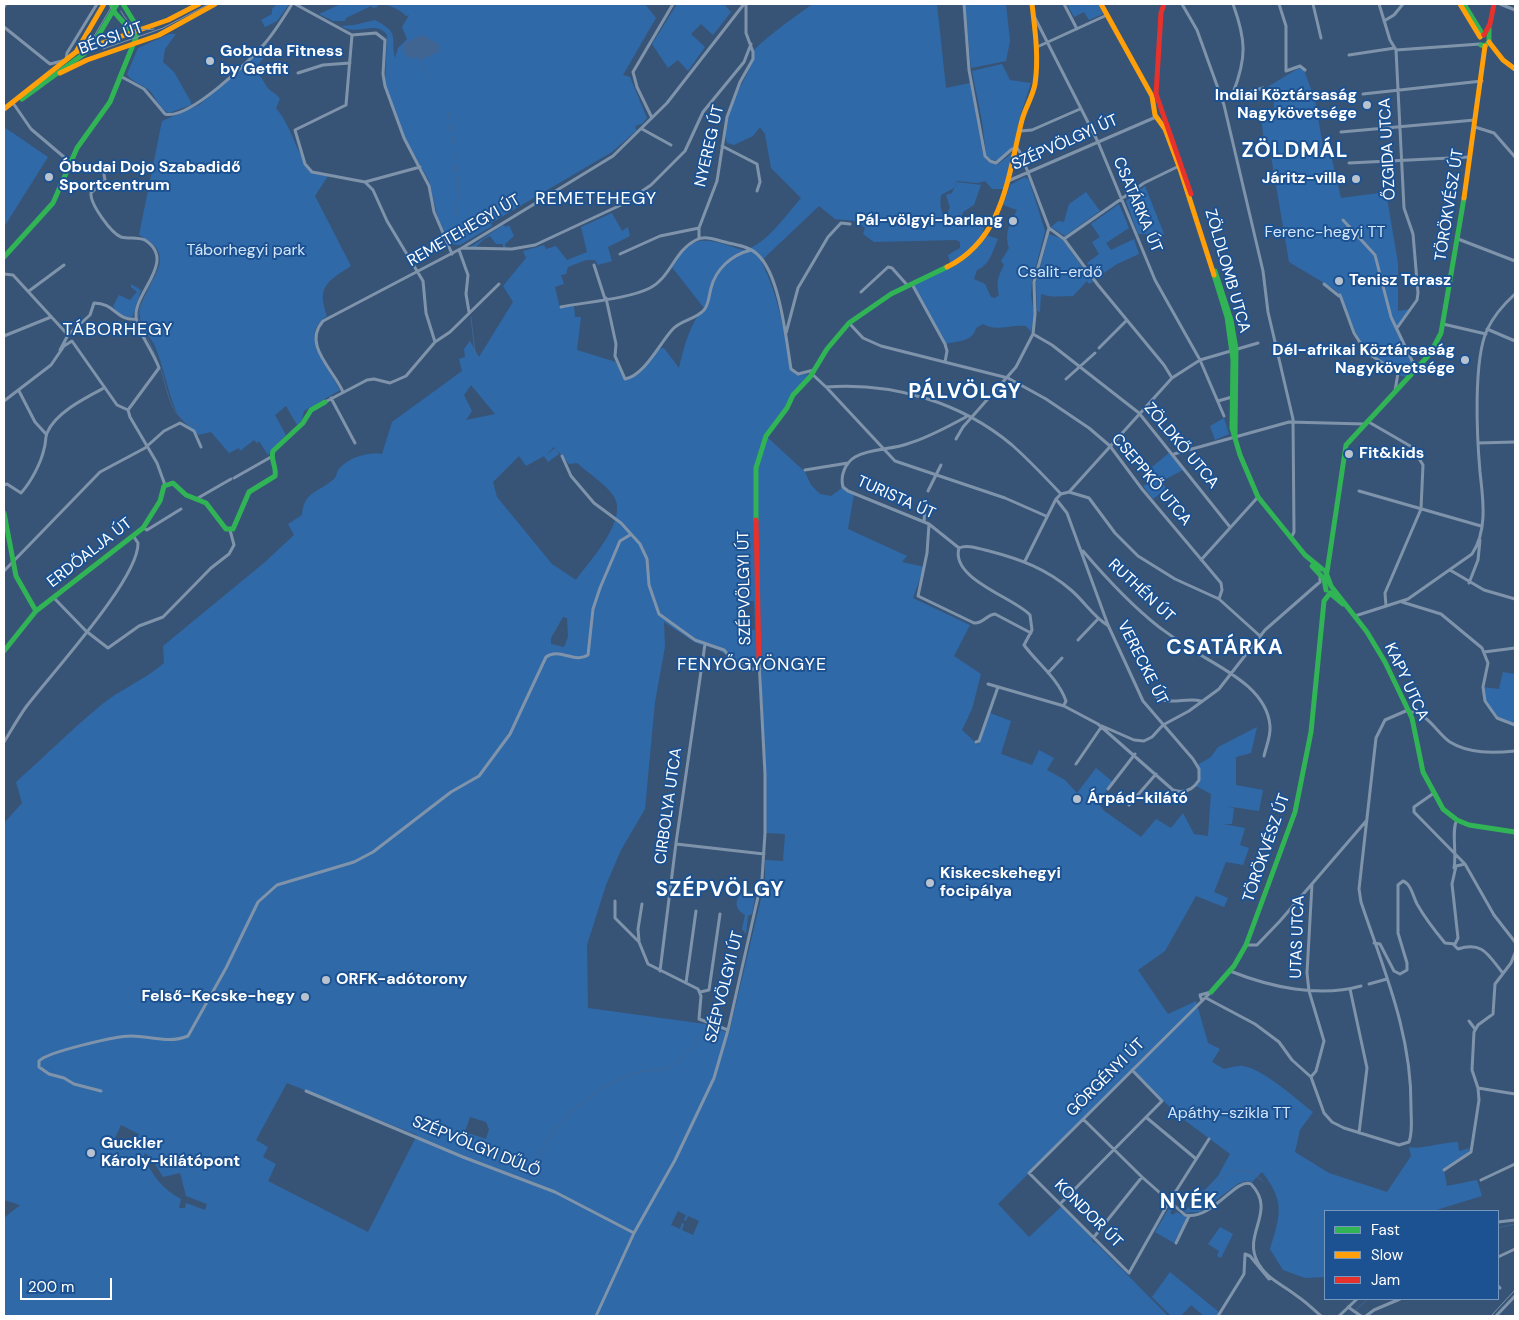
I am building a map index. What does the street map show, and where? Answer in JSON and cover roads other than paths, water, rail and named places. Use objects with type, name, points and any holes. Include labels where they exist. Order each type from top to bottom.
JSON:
[{"type":"street","points":[[66,60],[69,49],[97,4]]},
{"type":"street","points":[[76,52],[104,4]]},
{"type":"street","points":[[110,4],[122,22],[137,37],[143,40]]},
{"type":"street","points":[[57,75],[93,45],[117,4]]},
{"type":"street","points":[[4,257],[51,206],[81,142],[108,106],[122,76],[139,30],[123,4]]},
{"type":"street","name":"BÉCSI ÚT","points":[[15,102],[76,52],[168,20],[199,4]]},
{"type":"street","name":"BÉCSI ÚT","points":[[4,109],[79,63],[159,35],[215,4]]},
{"type":"street","points":[[122,76],[144,89],[165,114],[178,114],[195,105],[256,53],[294,4],[352,35],[376,33],[384,38],[386,45],[383,74],[385,86],[404,138],[429,186],[440,229],[452,254]]},
{"type":"street","points":[[652,118],[637,87],[633,72],[673,4]]},
{"type":"street","name":"REMETEHEGYI ÚT","points":[[343,392],[317,348],[316,338],[319,327],[332,315],[452,254],[613,156],[642,129],[676,92],[745,4]]},
{"type":"street","name":"NYEREG ÚT","points":[[699,238],[699,228],[717,181],[729,109],[753,58],[751,44],[746,33],[745,4]]},
{"type":"street","points":[[964,4],[969,70],[985,156],[990,161],[996,163],[1012,149],[1017,148]]},
{"type":"street","points":[[1008,181],[1020,131],[1035,84],[1037,47],[1032,4]]},
{"type":"street","points":[[1064,4],[1077,29]]},
{"type":"street","points":[[1101,4],[1146,86],[1154,93]]},
{"type":"street","points":[[1158,116],[1154,93],[1160,20],[1164,4]]},
{"type":"street","points":[[1182,4],[1197,30],[1224,105],[1263,271],[1268,312],[1293,422],[1294,532],[1291,538]]},
{"type":"street","points":[[1233,4],[1241,27],[1245,49],[1243,66],[1233,93],[1239,95],[1263,88],[1271,95]]},
{"type":"street","points":[[1279,4],[1286,26],[1286,71],[1300,66],[1305,70]]},
{"type":"street","points":[[1313,4],[1321,38]]},
{"type":"street","points":[[1379,4],[1395,49]]},
{"type":"street","points":[[1384,21],[1394,15],[1403,4]]},
{"type":"street","points":[[1460,4],[1485,43]]},
{"type":"street","points":[[1464,4],[1485,43],[1515,69]]},
{"type":"street","points":[[1485,43],[1494,4]]},
{"type":"street","points":[[1500,4],[1515,10]]},
{"type":"street","points":[[1037,47],[1107,15]]},
{"type":"street","name":"CSATÁRKA ÚT","points":[[1035,18],[1098,142],[1120,200],[1155,280],[1200,360],[1224,416]]},
{"type":"street","points":[[107,20],[122,22]]},
{"type":"street","points":[[122,22],[122,36]]},
{"type":"street","points":[[1482,36],[1490,22]]},
{"type":"street","points":[[1477,27],[1484,28],[1490,22]]},
{"type":"street","name":"BÉCSI ÚT","points":[[4,27],[54,65],[66,60]]},
{"type":"street","points":[[132,32],[134,44]]},
{"type":"street","points":[[352,35],[346,105],[295,130],[305,164],[312,172],[365,182],[420,167]]},
{"type":"street","points":[[1349,55],[1395,49],[1485,43]]},
{"type":"street","name":"TÖRÖKVÉSZ ÚT","points":[[1322,572],[1329,556],[1345,448],[1349,440],[1365,422],[1435,347],[1443,324],[1471,157],[1482,81],[1485,43]]},
{"type":"street","points":[[469,313],[466,294],[468,276],[460,249],[505,250],[536,245],[623,204],[651,185],[685,151],[703,112],[744,62],[751,44]]},
{"type":"street","points":[[117,49],[125,52],[129,58]]},
{"type":"street","name":"ŐZGIDA UTCA","points":[[1395,49],[1404,208],[1412,234],[1418,293],[1417,300],[1397,328]]},
{"type":"street","points":[[1484,60],[1489,53],[1497,54]]},
{"type":"street","points":[[298,73],[323,65],[350,63]]},
{"type":"street","points":[[1362,94],[1482,81]]},
{"type":"street","points":[[15,102],[31,129],[71,163],[103,168],[105,180],[91,193],[93,205],[116,233],[124,237],[145,240],[156,252],[156,267],[138,305],[136,319],[150,346],[159,370],[128,410]]},
{"type":"street","points":[[1020,131],[1032,130],[1080,109]]},
{"type":"street","name":"SZÉPVÖLGYI ÚT","points":[[596,1316],[634,1233],[675,1160],[714,1078],[728,1030],[756,908],[764,854],[764,767],[756,586],[757,461],[771,428],[782,416],[793,395],[813,372],[827,349],[849,323],[879,301],[959,262],[981,241],[995,220],[1008,181],[1158,116]]},
{"type":"street","name":"ZÖLDLOMB UTCA","points":[[1158,116],[1180,166],[1227,317],[1234,350],[1235,437]]},
{"type":"street","points":[[1341,132],[1476,120]]},
{"type":"street","points":[[1475,127],[1494,132],[1515,157]]},
{"type":"street","points":[[642,129],[671,145]]},
{"type":"street","points":[[722,146],[757,164],[760,182],[757,191]]},
{"type":"street","points":[[1017,148],[1049,228],[1064,239],[1098,285],[1164,365],[1172,378]]},
{"type":"street","points":[[1349,163],[1471,157]]},
{"type":"street","points":[[1064,239],[1155,176],[1180,166]]},
{"type":"street","points":[[365,182],[375,194],[387,221],[411,263],[419,272],[424,287],[426,313],[435,342]]},
{"type":"street","points":[[1344,220],[1375,255],[1387,306],[1416,369]]},
{"type":"street","points":[[785,336],[798,288],[828,237],[841,223],[850,224]]},
{"type":"street","points":[[1343,233],[1349,226]]},
{"type":"street","points":[[620,254],[660,236],[699,228]]},
{"type":"street","points":[[956,439],[971,418],[1008,378],[1033,334],[1035,314],[1034,282],[1049,228]]},
{"type":"street","points":[[561,307],[641,292],[657,284],[667,274],[681,252],[699,238],[707,238],[751,250],[761,258],[771,277],[779,302],[792,372],[798,374],[813,372],[895,461],[1005,498],[1046,516]]},
{"type":"street","points":[[1458,239],[1515,261]]},
{"type":"street","points":[[594,265],[606,298],[616,345],[615,356],[625,379],[638,373],[673,329],[696,317],[705,309],[714,279],[720,269],[738,254],[751,250]]},
{"type":"street","points":[[29,292],[64,265]]},
{"type":"street","points":[[861,292],[888,267],[892,268],[909,285],[945,344],[947,350],[945,362]]},
{"type":"street","points":[[4,274],[13,275],[68,335]]},
{"type":"street","points":[[198,498],[271,458],[274,451],[303,423],[311,410],[331,398],[367,380],[396,382],[406,376],[435,342],[450,332],[499,284]]},
{"type":"street","points":[[1324,284],[1340,297],[1354,333],[1366,352],[1398,373],[1395,391]]},
{"type":"street","points":[[1469,582],[1478,560],[1483,502],[1478,443],[1479,377],[1487,329],[1501,308],[1515,294]]},
{"type":"street","points":[[4,401],[51,365],[68,335],[90,314],[94,303],[111,306],[122,317],[136,319]]},
{"type":"street","points":[[4,336],[51,317]]},
{"type":"street","points":[[1099,348],[1127,320]]},
{"type":"street","name":"CSEPPKŐ UTCA","points":[[849,323],[862,338],[872,343],[1008,378],[1046,399],[1089,428],[1110,446],[1221,583],[1222,590],[1219,598]]},
{"type":"street","points":[[1443,324],[1486,334]]},
{"type":"street","points":[[1487,329],[1515,341]]},
{"type":"street","name":"ZÖLDKŐ UTCA","points":[[1033,334],[1081,366],[1139,413],[1174,454],[1230,528]]},
{"type":"street","points":[[54,598],[91,636],[108,648],[140,626],[163,617],[211,568],[232,551],[234,542],[230,530],[224,527],[206,503],[198,498],[186,495],[173,483],[165,484],[160,469],[128,410],[117,405],[72,341],[59,352]]},
{"type":"street","points":[[1069,492],[1172,378],[1200,360],[1258,342]]},
{"type":"street","points":[[1066,379],[1095,353]]},
{"type":"street","points":[[826,387],[887,388],[932,401],[967,416],[1011,444],[1061,494]]},
{"type":"street","points":[[4,485],[7,484],[19,493],[26,487],[44,451],[46,434],[66,412],[104,388]]},
{"type":"street","name":"ZÖLDLOMB UTCA","points":[[1234,388],[1232,397],[1232,428],[1235,437]]},
{"type":"street","points":[[19,391],[35,422],[46,434]]},
{"type":"street","points":[[1218,401],[1232,397]]},
{"type":"street","points":[[331,398],[355,443]]},
{"type":"street","name":"TURISTA ÚT","points":[[806,470],[848,463],[859,455],[907,445],[967,416]]},
{"type":"street","points":[[1174,454],[1293,422],[1365,422],[1408,444],[1419,455],[1423,465],[1421,509],[1385,593],[1386,606]]},
{"type":"street","points":[[4,570],[100,472],[147,445],[164,431],[180,423],[194,430],[201,447]]},
{"type":"street","points":[[1235,437],[1258,497],[1285,531],[1322,572],[1329,591]]},
{"type":"street","points":[[1478,443],[1515,442]]},
{"type":"street","points":[[562,456],[571,476],[594,503],[621,523],[630,535],[637,540],[646,555],[649,586],[656,611],[695,640],[724,650],[735,662],[748,669],[760,669]]},
{"type":"street","points":[[230,530],[238,524],[250,492],[275,476],[276,470],[271,458]]},
{"type":"street","name":"TURISTA ÚT","points":[[848,463],[842,478],[844,489],[929,524],[959,548]]},
{"type":"street","points":[[928,491],[941,465]]},
{"type":"street","name":"ERDŐALJA ÚT","points":[[4,651],[36,610],[134,537],[156,507],[165,484]]},
{"type":"street","points":[[1359,491],[1481,526]]},
{"type":"street","points":[[1025,561],[1046,516],[1061,494],[1069,492],[1090,498],[1114,533],[1138,556],[1175,579],[1219,598],[1260,636]]},
{"type":"street","points":[[1201,560],[1258,497]]},
{"type":"street","name":"VERECKE ÚT","points":[[988,684],[1064,706],[1102,726],[1173,790],[1182,792],[1192,789],[1200,778],[1199,769],[1193,759],[1143,701],[1108,625],[1067,513],[1056,499]]},
{"type":"street","points":[[924,522],[925,506]]},
{"type":"street","points":[[142,528],[147,530],[181,509]]},
{"type":"street","points":[[4,513],[12,562],[21,590],[36,610]]},
{"type":"street","points":[[929,524],[927,553],[917,595],[974,623],[981,622],[994,614],[1031,632]]},
{"type":"street","points":[[1285,531],[1294,524]]},
{"type":"street","points":[[101,1091],[49,1074],[39,1067],[39,1061],[49,1054],[122,1037],[160,1040],[188,1036],[226,968],[258,902],[265,893],[277,885],[366,856],[450,792],[473,781],[499,752],[510,734],[546,657],[556,653],[581,658],[588,655],[593,609],[600,588],[620,541],[625,536],[630,535]]},
{"type":"street","points":[[4,742],[26,707],[126,578],[138,547],[134,537]]},
{"type":"street","points":[[1356,616],[1401,601],[1450,570],[1472,554],[1480,537]]},
{"type":"street","points":[[1064,706],[1066,701],[1063,694],[1024,645],[1031,632],[1032,623],[1027,612],[976,581],[962,564],[958,556],[959,548],[969,546],[1025,561],[1039,567],[1072,590],[1098,619],[1108,625]]},
{"type":"street","name":"RUTHÉN ÚT","points":[[1081,550],[1152,621],[1192,650],[1232,672],[1244,682],[1254,694],[1269,722],[1270,734],[1264,756]]},
{"type":"street","points":[[1450,570],[1484,590],[1515,599]]},
{"type":"street","points":[[1076,764],[1102,726],[1130,739],[1144,741],[1152,737],[1163,725],[1219,689],[1260,636],[1320,582],[1322,572]]},
{"type":"street","points":[[1313,588],[1320,585],[1329,591]]},
{"type":"street","name":"TÖRÖKVÉSZ ÚT","points":[[1211,992],[1200,995],[1202,1001],[1206,998],[1230,971],[1246,945],[1295,812],[1311,732],[1323,610],[1322,599],[1329,591]]},
{"type":"street","name":"KAPY UTCA","points":[[1329,591],[1356,616],[1376,646],[1409,711],[1414,724],[1421,767],[1443,809],[1457,820],[1469,825],[1515,832]]},
{"type":"street","points":[[1401,601],[1441,614],[1478,644],[1484,652],[1488,664],[1483,687],[1485,701],[1497,718],[1515,726]]},
{"type":"street","points":[[1078,640],[1098,619]]},
{"type":"street","points":[[81,638],[91,636]]},
{"type":"street","name":"CIRBOLYA UTCA","points":[[660,971],[705,644]]},
{"type":"street","points":[[1484,652],[1515,648]]},
{"type":"street","points":[[1048,673],[1062,658]]},
{"type":"street","points":[[735,662],[760,660]]},
{"type":"street","points":[[976,742],[979,741],[998,687]]},
{"type":"street","name":"VERECKE ÚT","points":[[1154,695],[1170,702],[1191,699],[1202,701]]},
{"type":"street","points":[[1206,998],[1248,1019],[1272,1035],[1292,1060],[1311,1077],[1327,1118],[1337,1126],[1402,1145],[1409,1142],[1411,1134],[1409,1056],[1387,979],[1360,896],[1378,731],[1389,717],[1409,711],[1419,714],[1443,737],[1463,748],[1492,752],[1515,750]]},
{"type":"street","points":[[1108,789],[1135,754]]},
{"type":"street","points":[[1129,805],[1156,774]]},
{"type":"street","points":[[1434,793],[1414,807],[1414,812],[1465,864],[1494,915],[1515,942]]},
{"type":"street","points":[[1246,945],[1257,945],[1367,820]]},
{"type":"street","points":[[1453,944],[1458,940],[1452,896],[1456,855],[1453,829],[1457,820]]},
{"type":"street","points":[[676,844],[764,854]]},
{"type":"street","points":[[1454,868],[1465,864]]},
{"type":"street","points":[[1374,943],[1380,944],[1394,971],[1400,974],[1407,970],[1397,918],[1398,885],[1403,881],[1408,885],[1423,915],[1446,943],[1453,944],[1458,949],[1467,945],[1479,947],[1502,972]]},
{"type":"street","name":"UTAS UTCA","points":[[1311,1077],[1316,1071],[1324,1041],[1308,991],[1312,884]]},
{"type":"street","points":[[615,901],[615,918],[639,942]]},
{"type":"street","points":[[642,904],[638,929],[639,942],[648,964],[700,992],[709,990],[720,914]]},
{"type":"street","points":[[686,983],[696,911]]},
{"type":"street","points":[[1475,1029],[1493,1014],[1494,984],[1502,972],[1512,963],[1515,953]]},
{"type":"street","points":[[1230,971],[1284,987],[1308,991],[1350,989],[1361,986]]},
{"type":"street","points":[[1370,984],[1387,979]]},
{"type":"street","points":[[1350,989],[1367,1068],[1359,1133]]},
{"type":"street","points":[[700,992],[699,1019],[728,1030]]},
{"type":"street","name":"GÖRGÉNYI ÚT","points":[[1029,1172],[1202,1001]]},
{"type":"street","points":[[1444,1170],[1471,1152],[1478,1111],[1478,1088],[1472,1070],[1475,1029],[1469,1021]]},
{"type":"street","points":[[1060,1204],[1162,1101],[1132,1070]]},
{"type":"street","points":[[1478,1088],[1515,1094]]},
{"type":"street","name":"SZÉPVÖLGYI DŰLŐ","points":[[306,1091],[479,1164],[555,1192],[634,1233]]},
{"type":"street","points":[[1147,1118],[1195,1158]]},
{"type":"street","points":[[1083,1119],[1169,1202],[1182,1213],[1189,1216],[1211,1208],[1242,1184],[1251,1184],[1257,1190],[1262,1205],[1255,1234],[1254,1254],[1260,1267],[1272,1281]]},
{"type":"street","points":[[1169,1202],[1195,1158],[1209,1139]]},
{"type":"street","points":[[1482,1180],[1515,1164]]},
{"type":"street","name":"KONDOR ÚT","points":[[1029,1172],[1129,1273],[1169,1202]]},
{"type":"street","points":[[1094,1238],[1142,1177]]},
{"type":"street","points":[[1176,1243],[1189,1216]]},
{"type":"street","points":[[1499,1222],[1515,1220]]},
{"type":"street","points":[[1499,1257],[1515,1249]]},
{"type":"street","points":[[1218,1316],[1244,1274],[1245,1254],[1250,1256],[1263,1274],[1299,1297],[1321,1316]]},
{"type":"street","points":[[1496,1316],[1515,1296]]},
{"type":"street","points":[[1339,1316],[1350,1308],[1356,1300]]},
{"type":"street","points":[[1366,1316],[1374,1310],[1398,1300]]},
{"type":"street","points":[[1350,1308],[1362,1316]]},
{"type":"waterway","points":[[416,56],[432,78]]},
{"type":"waterway","points":[[448,111],[459,185],[454,237]]},
{"type":"waterway","points":[[157,359],[138,317],[140,307],[158,269]]},
{"type":"waterway","points":[[471,317],[476,362]]},
{"type":"waterway","points":[[160,367],[168,396],[176,412],[182,419],[199,426]]},
{"type":"waterway","points":[[530,1176],[550,1137],[563,1120],[575,1109],[602,1089],[622,1078],[648,1070],[668,1068],[681,1059],[706,1027]]},
{"type":"waterway","points":[[1185,1213],[1206,1191],[1233,1172],[1242,1170],[1250,1172],[1263,1181]]},
{"type":"waterway","points":[[1499,1228],[1515,1224]]},
{"type":"waterway","points":[[1356,1310],[1367,1300]]},
{"type":"tram line","points":[[93,38],[113,4]]},
{"type":"tram line","points":[[103,49],[163,28],[209,4]]},
{"type":"tram line","points":[[121,11],[131,24],[139,28],[154,29]]},
{"type":"tram line","points":[[1491,1316],[1515,1290]]},
{"type":"place","name":"Gobuda Fitness by Getfit","points":[[210,61]]},
{"type":"place","name":"Indiai Köztársaság Nagykövetsége","points":[[1367,105]]},
{"type":"place","name":"Óbudai Dojo Szabadidő Sportcentrum","points":[[49,177]]},
{"type":"place","name":"Járitz-villa","points":[[1356,179]]},
{"type":"place","name":"Pál-völgyi-barlang","points":[[1013,221]]},
{"type":"place","name":"Tenisz Terasz","points":[[1339,281]]},
{"type":"place","name":"Dél-afrikai Köztársaság Nagykövetsége","points":[[1465,360]]},
{"type":"place","name":"Fit&kids","points":[[1349,454]]},
{"type":"place","name":"Árpád-kilátó","points":[[1077,799]]},
{"type":"place","name":"Kiskecskehegyi focipálya","points":[[930,883]]},
{"type":"place","name":"ORFK-adótorony","points":[[326,980]]},
{"type":"place","name":"Felső-Kecske-hegy","points":[[305,997]]},
{"type":"place","name":"Guckler Károly-kilátópont","points":[[91,1153]]},
{"type":"district","name":"ZÖLDMÁL","points":[[1295,151]]},
{"type":"district","name":"REMETEHEGY","points":[[596,199]]},
{"type":"district","name":"TÁBORHEGY","points":[[118,330]]},
{"type":"district","name":"PÁLVÖLGY","points":[[965,392]]},
{"type":"district","name":"CSATÁRKA","points":[[1225,648]]},
{"type":"district","name":"FENYŐGYÖNGYE","points":[[752,665]]},
{"type":"district","name":"SZÉPVÖLGY","points":[[720,890]]},
{"type":"district","name":"NYÉK","points":[[1189,1202]]},
{"type":"park label","name":"Ferenc-hegyi TT","points":[[1325,233]]},
{"type":"park label","name":"Táborhegyi park","points":[[246,251]]},
{"type":"park label","name":"Csalit-erdő","points":[[1060,273]]},
{"type":"park label","name":"Apáthy-szikla TT","points":[[1229,1114]]}]
